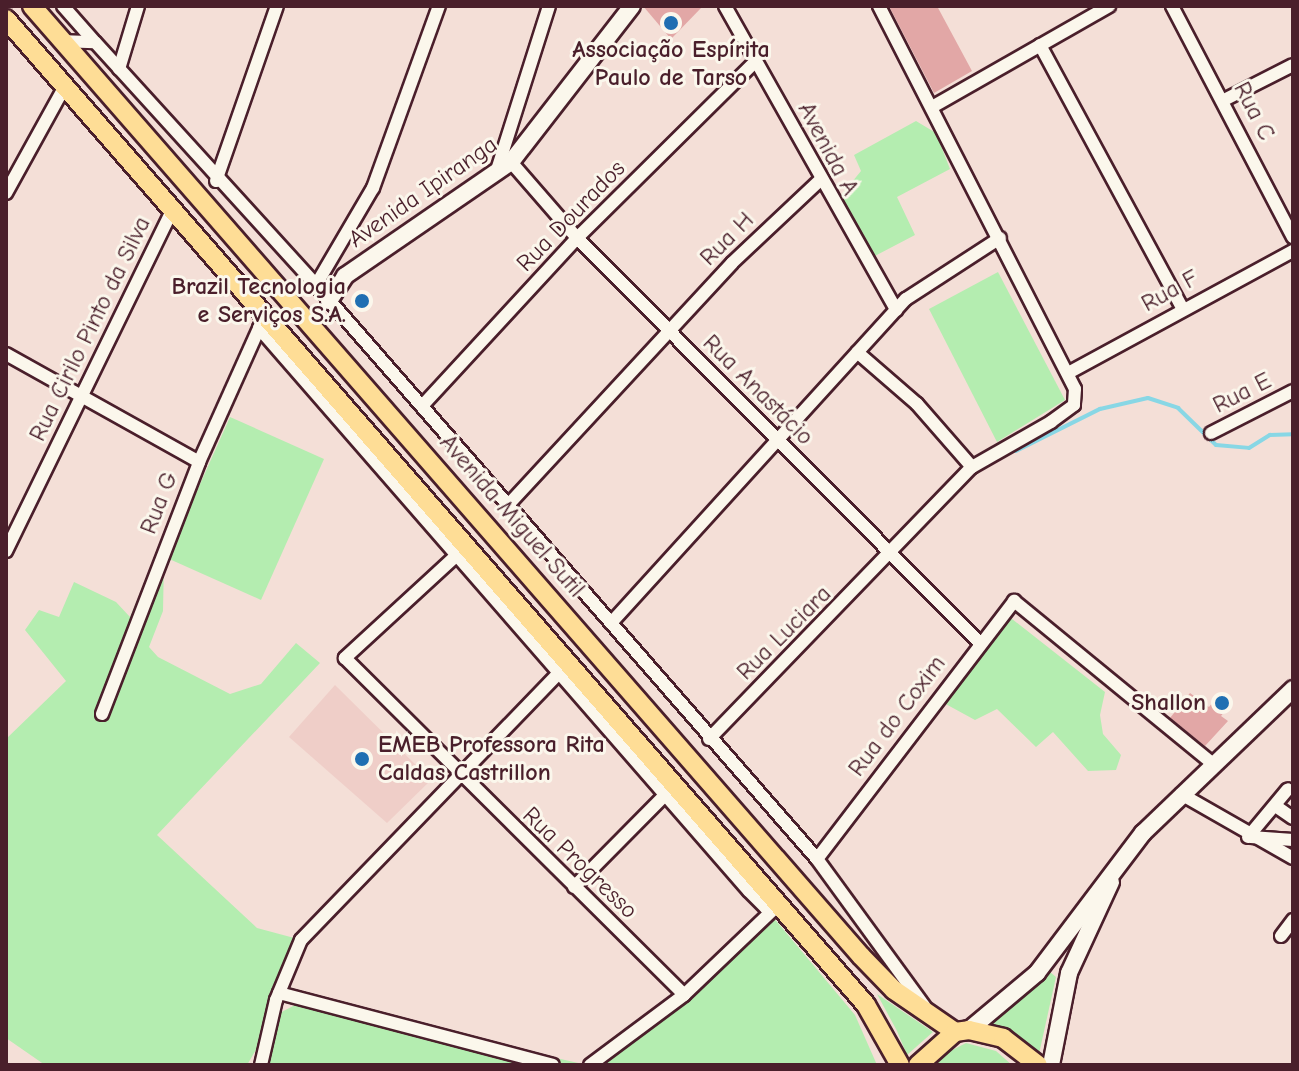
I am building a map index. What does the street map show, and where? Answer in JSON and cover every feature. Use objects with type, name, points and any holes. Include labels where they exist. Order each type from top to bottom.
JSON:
[{"type":"main road","name":"Avenida Miguel Sutil","points":[[32,6],[59,41],[208,202],[861,956],[932,1019],[962,1031],[1003,1038],[1038,1065]]},
{"type":"main road","points":[[6,19],[263,320],[885,1028],[900,1065]]},
{"type":"main road","points":[[918,1065],[962,1031]]},
{"type":"street","name":"Avenida Miguel Sutil","points":[[63,6],[216,181],[316,285],[509,504],[709,739],[817,859],[932,1019]]},
{"type":"street","points":[[119,69],[138,6]]},
{"type":"street","points":[[216,181],[277,6]]},
{"type":"street","points":[[316,285],[373,188],[439,6]]},
{"type":"street","points":[[504,166],[549,6]]},
{"type":"street","name":"Avenida Ipiranga","points":[[329,301],[345,276],[504,166],[632,6]]},
{"type":"street","name":"Avenida A","points":[[725,6],[820,180],[896,310]]},
{"type":"street","points":[[879,6],[1070,372]]},
{"type":"street","points":[[932,107],[1109,6]]},
{"type":"street","name":"Rua C","points":[[1172,6],[1224,100],[1293,237]]},
{"type":"street","points":[[59,41],[95,42]]},
{"type":"street","points":[[1040,45],[1183,309]]},
{"type":"street","name":"Rua Dourados","points":[[422,406],[577,238],[756,61]]},
{"type":"street","points":[[1224,100],[1293,65]]},
{"type":"street","points":[[6,193],[64,88]]},
{"type":"street","name":"Rua Anastácio","points":[[504,166],[890,558],[980,643]]},
{"type":"street","name":"Rua H","points":[[509,504],[820,180]]},
{"type":"street","name":"Rua Cirilo Pinto da Silva","points":[[6,551],[171,213]]},
{"type":"street","points":[[611,623],[896,310],[1000,238]]},
{"type":"street","name":"Rua F","points":[[1070,372],[1293,251]]},
{"type":"street","points":[[263,320],[664,796],[777,908],[684,995],[590,1065]]},
{"type":"street","name":"Rua G","points":[[102,714],[199,462],[263,320]]},
{"type":"street","points":[[857,352],[917,404],[972,467]]},
{"type":"street","points":[[6,354],[199,462]]},
{"type":"street","name":"Rua Luciara","points":[[709,739],[890,558],[972,467],[1074,405],[1070,372]]},
{"type":"street","name":"Rua E","points":[[1211,433],[1293,391]]},
{"type":"street","name":"Rua Progresso","points":[[458,554],[345,658],[457,774],[684,995]]},
{"type":"street","name":"Rua do Coxim","points":[[817,859],[1014,601],[1213,764]]},
{"type":"street","points":[[261,1065],[279,993],[301,940],[457,774],[561,671]]},
{"type":"street","points":[[962,1031],[1018,993],[1119,862],[1181,794],[1293,689]]},
{"type":"street","points":[[1248,837],[1277,807],[1288,789]]},
{"type":"street","points":[[1181,794],[1248,837],[1293,858]]},
{"type":"street","points":[[574,887],[664,796]]},
{"type":"street","points":[[1277,807],[1293,818]]},
{"type":"street","points":[[1248,837],[1293,840]]},
{"type":"street","points":[[1051,1065],[1069,973],[1119,862]]},
{"type":"street","points":[[1281,936],[1293,920]]},
{"type":"street","points":[[1056,947],[1069,973]]},
{"type":"street","points":[[279,993],[553,1065]]},
{"type":"street","points":[[252,1065],[265,1047]]},
{"type":"shaded area","name":"EMEB Professora Rita Caldas Castrillon","points":[[335,685],[431,780],[387,823],[289,737]]},
{"type":"green space","points":[[916,121],[936,133],[950,169],[897,197],[915,235],[871,258],[838,199],[861,171],[854,155]]},
{"type":"green space","points":[[998,272],[1065,400],[997,442],[929,309]]},
{"type":"green space","points":[[230,417],[324,459],[261,600],[167,558]]},
{"type":"green space","points":[[157,554],[164,561],[163,611],[149,647],[158,657],[230,694],[261,684],[296,643],[320,663],[157,835],[257,928],[298,939],[268,1019],[297,1004],[321,1004],[587,1065],[262,1065],[263,1038],[247,1065],[45,1065],[6,1038],[6,739],[66,681],[25,630],[39,610],[59,617],[74,582],[116,602],[130,617]]},
{"type":"green space","points":[[1007,615],[1105,692],[1100,715],[1103,734],[1121,755],[1116,770],[1088,771],[1053,732],[1036,747],[997,709],[975,720],[942,702]]},
{"type":"green space","points":[[773,917],[855,1015],[877,1065],[599,1065]]},
{"type":"green space","points":[[1050,972],[1056,977],[1039,1054],[988,1023]]},
{"type":"green space","points":[[877,994],[933,1032],[907,1055],[897,1031]]},
{"type":"green space","points":[[966,1043],[996,1051],[1012,1065],[923,1065]]},
{"type":"building","name":"Associação Espírita Paulo de Tarso","points":[[643,6],[703,6],[671,39]]},
{"type":"building","points":[[889,6],[937,6],[972,71],[934,93]]},
{"type":"building","points":[[1190,693],[1209,707],[1220,693],[1232,702],[1221,716],[1228,721],[1205,746],[1170,718]]},
{"type":"waterway","points":[[1016,451],[1100,409],[1148,398],[1178,408],[1216,445],[1249,448],[1270,435],[1293,434]]},
{"type":"place","name":"Associação Espírita Paulo de Tarso","points":[[671,23]]},
{"type":"place","name":"Brazil Tecnologia e Serviços S.A.","points":[[362,301]]},
{"type":"place","name":"Shallon","points":[[1222,703]]},
{"type":"place","name":"EMEB Professora Rita Caldas Castrillon","points":[[362,759]]}]
